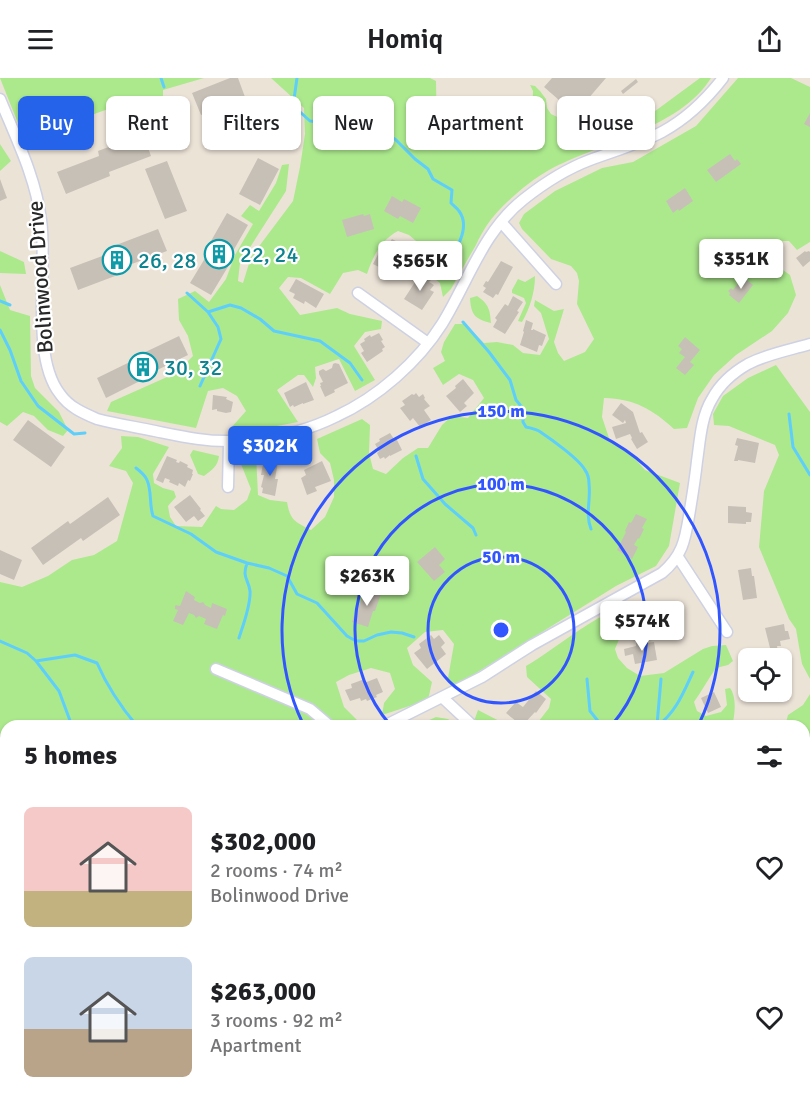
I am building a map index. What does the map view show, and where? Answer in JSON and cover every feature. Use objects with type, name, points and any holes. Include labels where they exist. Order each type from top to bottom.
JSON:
[{"type":"street","name":"Bolinwood Drive","points":[[0,99],[31,177],[41,219],[43,346],[49,373],[59,394],[70,405],[97,419],[191,439],[230,442],[268,438],[302,430],[337,416],[368,398],[410,363],[429,343],[488,240],[521,201],[588,160],[663,132],[696,108],[723,78]]},
{"type":"street","points":[[501,222],[556,284]]},
{"type":"street","points":[[358,293],[429,343]]},
{"type":"street","points":[[396,720],[482,677],[532,645],[671,566],[678,557],[684,542],[700,434],[712,399],[735,372],[750,363],[810,344]]},
{"type":"street","points":[[228,487],[230,442]]},
{"type":"street","points":[[678,557],[727,632]]},
{"type":"street","points":[[216,669],[310,709],[323,720]]},
{"type":"street","points":[[442,698],[466,720]]},
{"type":"green space","points":[[0,78],[204,78],[163,90],[163,96],[106,96],[106,110],[94,114],[94,96],[18,96],[18,123]]},
{"type":"green space","points":[[271,78],[430,78],[436,81],[436,96],[406,96],[406,150],[545,150],[545,98],[547,108],[551,114],[557,117],[557,150],[594,150],[549,170],[507,202],[487,225],[451,289],[443,297],[440,283],[418,266],[424,255],[422,246],[409,235],[398,231],[378,249],[367,274],[358,270],[343,273],[330,294],[301,278],[288,277],[279,288],[300,315],[337,308],[350,314],[382,321],[381,329],[365,332],[354,346],[375,380],[355,391],[339,359],[315,367],[316,378],[313,387],[304,375],[298,375],[277,390],[298,422],[250,431],[230,429],[246,411],[237,396],[223,388],[208,391],[196,428],[107,411],[111,402],[176,373],[193,356],[188,336],[179,320],[178,299],[195,291],[209,302],[226,279],[235,255],[253,224],[241,216],[250,205],[259,211],[276,183],[282,165],[289,164],[286,191],[240,263],[238,281],[243,283],[251,257],[293,201],[305,134],[301,96],[291,96]]},
{"type":"green space","points":[[700,78],[711,78],[680,110],[655,124],[655,111]]},
{"type":"green space","points":[[738,78],[791,78],[810,87],[810,242],[797,250],[789,241],[779,241],[771,250],[776,265],[790,275],[796,295],[788,313],[772,331],[736,355],[714,375],[698,398],[687,428],[674,429],[658,416],[634,403],[604,398],[602,417],[610,441],[632,455],[645,470],[680,483],[669,546],[656,566],[616,586],[452,688],[448,678],[454,644],[443,630],[425,632],[407,648],[413,665],[432,682],[428,700],[382,715],[384,703],[395,689],[390,673],[371,668],[336,682],[344,707],[357,720],[0,720],[0,582],[22,587],[48,576],[72,560],[94,555],[117,541],[133,483],[126,471],[109,466],[122,448],[121,436],[138,437],[169,447],[153,474],[154,483],[174,491],[176,497],[168,506],[170,517],[176,526],[202,527],[216,506],[221,509],[234,510],[247,500],[251,489],[239,459],[240,453],[247,450],[298,445],[300,451],[291,460],[256,454],[258,495],[270,500],[287,502],[294,520],[311,530],[325,517],[334,497],[334,480],[330,463],[320,453],[317,439],[362,419],[370,425],[369,453],[373,469],[386,474],[418,448],[428,448],[442,425],[452,416],[468,418],[484,398],[473,380],[459,374],[443,385],[433,368],[445,361],[441,352],[455,324],[465,324],[484,343],[497,342],[513,345],[523,353],[540,355],[549,339],[541,313],[534,306],[535,300],[554,311],[564,309],[554,342],[564,361],[585,352],[594,339],[577,304],[579,281],[577,273],[571,266],[551,259],[519,223],[524,214],[555,191],[602,168],[633,162],[696,126]]},
{"type":"green space","points":[[530,85],[535,86],[544,96],[533,96]]},
{"type":"green space","points":[[0,144],[11,161],[0,171]]},
{"type":"green space","points":[[0,251],[24,262],[26,274],[0,273]]},
{"type":"green space","points":[[535,276],[530,306],[522,322],[518,321],[526,303],[524,298],[512,293],[512,290],[518,279],[525,282]]},
{"type":"green space","points":[[0,285],[10,310],[30,316],[31,376],[35,388],[59,412],[68,430],[63,436],[48,430],[34,416],[23,412],[7,426],[0,422]]},
{"type":"green space","points":[[477,296],[488,308],[491,323],[478,318],[471,309],[470,298]]},
{"type":"green space","points":[[776,365],[810,412],[810,679],[802,664],[796,629],[789,619],[759,547],[764,491],[779,455],[775,445],[729,426],[714,425],[713,414],[723,396],[748,378]]},
{"type":"green space","points":[[193,450],[219,456],[216,465],[204,476],[198,474],[190,455]]},
{"type":"green space","points":[[635,603],[639,615],[638,624],[620,637],[615,649],[618,658],[627,668],[640,676],[664,673],[703,649],[726,645],[733,661],[716,668],[694,702],[697,711],[706,716],[721,712],[727,705],[725,689],[730,688],[734,701],[733,720],[540,720],[549,708],[551,699],[527,677],[526,666],[592,622]]},
{"type":"green space","points":[[810,694],[810,720],[787,720],[788,715],[803,705]]},
{"type":"green space","points":[[478,710],[497,720],[474,720]]},
{"type":"green space","points":[[436,717],[449,720],[429,720]]},
{"type":"building","points":[[230,78],[238,78],[245,96],[202,96],[201,115],[192,93]]},
{"type":"building","points":[[552,78],[606,78],[590,96],[557,96],[557,98],[544,87]]},
{"type":"building","points":[[636,79],[638,82],[623,94],[621,91]]},
{"type":"building","points":[[810,113],[810,127],[804,124]]},
{"type":"building","points":[[106,148],[106,150],[149,150],[151,156],[109,172],[110,176],[66,194],[57,172],[99,156],[98,151]]},
{"type":"building","points":[[730,154],[735,161],[737,159],[741,164],[716,182],[707,170]]},
{"type":"building","points":[[258,158],[279,169],[260,205],[239,194]]},
{"type":"building","points":[[167,161],[187,211],[165,219],[145,169]]},
{"type":"building","points":[[0,179],[7,198],[0,201]]},
{"type":"building","points":[[685,188],[693,201],[673,213],[666,201]]},
{"type":"building","points":[[392,196],[402,202],[404,199],[421,208],[413,223],[400,216],[398,219],[384,211]]},
{"type":"building","name":"22, 24","points":[[227,213],[248,225],[229,258],[232,260],[211,295],[190,283],[210,250],[207,248]]},
{"type":"building","points":[[363,214],[364,216],[370,214],[374,229],[347,237],[342,220]]},
{"type":"building","name":"26, 28","points":[[158,229],[167,251],[121,268],[123,273],[78,290],[70,268],[113,252],[111,247]]},
{"type":"building","points":[[392,239],[405,246],[407,242],[415,247],[413,250],[419,253],[411,268],[389,262],[385,270],[373,264],[382,247],[383,249]]},
{"type":"building","points":[[805,251],[810,252],[810,261],[803,267],[796,258]]},
{"type":"building","points":[[501,261],[513,267],[498,295],[496,294],[493,298],[483,292],[486,288],[483,286]]},
{"type":"building","points":[[421,273],[434,285],[430,290],[434,292],[422,310],[404,299]]},
{"type":"building","points":[[743,277],[753,285],[739,303],[729,295],[728,291],[731,288],[733,290]]},
{"type":"building","points":[[296,279],[324,294],[316,308],[305,301],[304,304],[293,298],[295,294],[289,291]]},
{"type":"building","points":[[513,296],[523,302],[505,334],[493,327],[497,320],[495,318],[505,304],[508,306]]},
{"type":"building","points":[[526,320],[533,323],[531,330],[546,335],[537,352],[520,345]]},
{"type":"building","points":[[379,333],[385,347],[367,362],[361,353],[364,351],[360,344],[370,335],[371,337]]},
{"type":"building","name":"30, 32","points":[[179,336],[188,355],[106,398],[97,378]]},
{"type":"building","points":[[685,337],[700,350],[690,362],[694,365],[685,375],[676,368],[685,357],[679,353],[682,349],[678,346]]},
{"type":"building","points":[[335,363],[339,364],[348,383],[325,397],[320,386],[323,382],[319,371],[332,368]]},
{"type":"building","points":[[463,379],[474,393],[464,403],[467,406],[460,412],[446,396]]},
{"type":"building","points":[[306,382],[314,400],[290,407],[284,393]]},
{"type":"building","points":[[416,393],[419,397],[423,394],[430,406],[424,410],[431,420],[420,427],[413,418],[410,421],[400,408],[405,405],[402,401]]},
{"type":"building","points":[[213,395],[227,397],[226,399],[233,402],[231,412],[212,410]]},
{"type":"building","points":[[621,403],[633,412],[640,433],[642,432],[648,442],[637,449],[630,434],[616,439],[612,427],[626,423],[625,420],[623,423],[612,415]]},
{"type":"building","points":[[28,420],[65,447],[51,467],[13,440]]},
{"type":"building","points":[[390,433],[394,439],[396,438],[402,450],[385,459],[384,457],[380,459],[375,444]]},
{"type":"building","points":[[737,438],[759,443],[755,463],[734,461],[738,446],[735,445]]},
{"type":"building","points":[[167,456],[177,460],[176,462],[180,461],[188,465],[187,467],[193,470],[190,481],[188,480],[185,487],[179,483],[178,486],[169,482],[170,480],[165,478],[163,483],[156,480]]},
{"type":"building","points":[[264,459],[278,462],[275,496],[262,493],[264,475],[261,475]]},
{"type":"building","points":[[322,461],[331,481],[315,487],[317,491],[307,495],[301,478],[306,475],[304,470]]},
{"type":"building","points":[[190,495],[205,516],[198,521],[194,516],[186,522],[174,507]]},
{"type":"building","points":[[108,497],[120,515],[83,541],[81,538],[43,565],[31,548],[68,521],[70,524]]},
{"type":"building","points":[[728,506],[746,507],[746,512],[752,513],[751,522],[728,523]]},
{"type":"building","points":[[636,514],[647,519],[634,545],[638,547],[632,559],[617,550],[629,522],[631,523]]},
{"type":"building","points":[[435,547],[445,559],[439,565],[445,572],[434,581],[417,562]]},
{"type":"building","points":[[0,550],[22,560],[14,580],[0,574]]},
{"type":"building","points":[[337,557],[349,562],[346,572],[333,567]]},
{"type":"building","points":[[751,568],[757,598],[743,600],[738,570]]},
{"type":"building","points":[[374,585],[383,588],[368,627],[352,622],[364,591],[372,593]]},
{"type":"building","points":[[186,591],[195,597],[194,600],[203,602],[211,608],[212,603],[227,609],[217,629],[204,624],[206,619],[199,616],[196,618],[189,613],[183,625],[173,621],[178,610],[175,606],[180,606]]},
{"type":"building","points":[[661,615],[670,618],[668,624],[659,622]]},
{"type":"building","points":[[784,624],[790,639],[780,641],[781,646],[777,646],[777,648],[770,648],[765,628]]},
{"type":"building","points":[[431,635],[434,639],[439,635],[445,643],[441,647],[446,654],[427,669],[414,653],[421,648],[419,644]]},
{"type":"building","points":[[647,641],[647,643],[654,642],[657,660],[635,664],[633,654],[625,656],[624,649]]},
{"type":"building","points":[[377,678],[383,692],[367,701],[366,699],[361,701],[360,698],[350,701],[345,690],[352,688],[351,684],[362,680],[364,683]]},
{"type":"building","points":[[536,691],[546,699],[528,720],[515,720],[506,713],[516,702],[523,707]]},
{"type":"building","points":[[714,692],[721,707],[708,713],[701,698]]},
{"type":"waterway","points":[[161,78],[164,87]]},
{"type":"waterway","points":[[297,78],[294,99],[299,111],[310,121],[359,135],[385,134],[395,139],[428,169],[433,179],[452,190],[451,203],[462,216],[464,226],[455,250]]},
{"type":"waterway","points":[[187,293],[208,312],[218,327],[221,339],[200,386]]},
{"type":"waterway","points":[[0,301],[10,305]]},
{"type":"waterway","points":[[208,312],[230,305],[241,308],[260,319],[274,331],[320,341],[350,363],[362,380]]},
{"type":"waterway","points":[[463,322],[510,380],[516,400],[521,406],[526,427],[539,431],[582,465],[589,480],[588,518],[591,529]]},
{"type":"waterway","points":[[0,330],[21,381],[38,406],[74,434],[85,433]]},
{"type":"waterway","points":[[789,414],[793,447],[810,475]]},
{"type":"waterway","points":[[416,456],[423,479],[445,504],[473,528],[476,535]]},
{"type":"waterway","points":[[136,468],[145,476],[149,484],[153,516],[191,534],[216,552],[269,568],[287,576],[297,594],[317,603],[347,636],[356,641],[364,641],[391,632],[414,637]]},
{"type":"waterway","points":[[239,638],[250,597],[245,575],[247,563]]},
{"type":"waterway","points":[[0,641],[27,653],[36,661],[59,691],[70,720]]},
{"type":"waterway","points":[[36,661],[75,655],[97,663],[105,680],[132,720]]},
{"type":"waterway","points":[[665,720],[683,694],[693,672]]},
{"type":"waterway","points":[[587,679],[590,711],[597,720]]},
{"type":"waterway","points":[[657,720],[661,679]]},
{"type":"place","name":"22, 24","points":[[219,254]]},
{"type":"place","name":"26, 28","points":[[117,260]]},
{"type":"place","name":"30, 32","points":[[143,367]]}]
